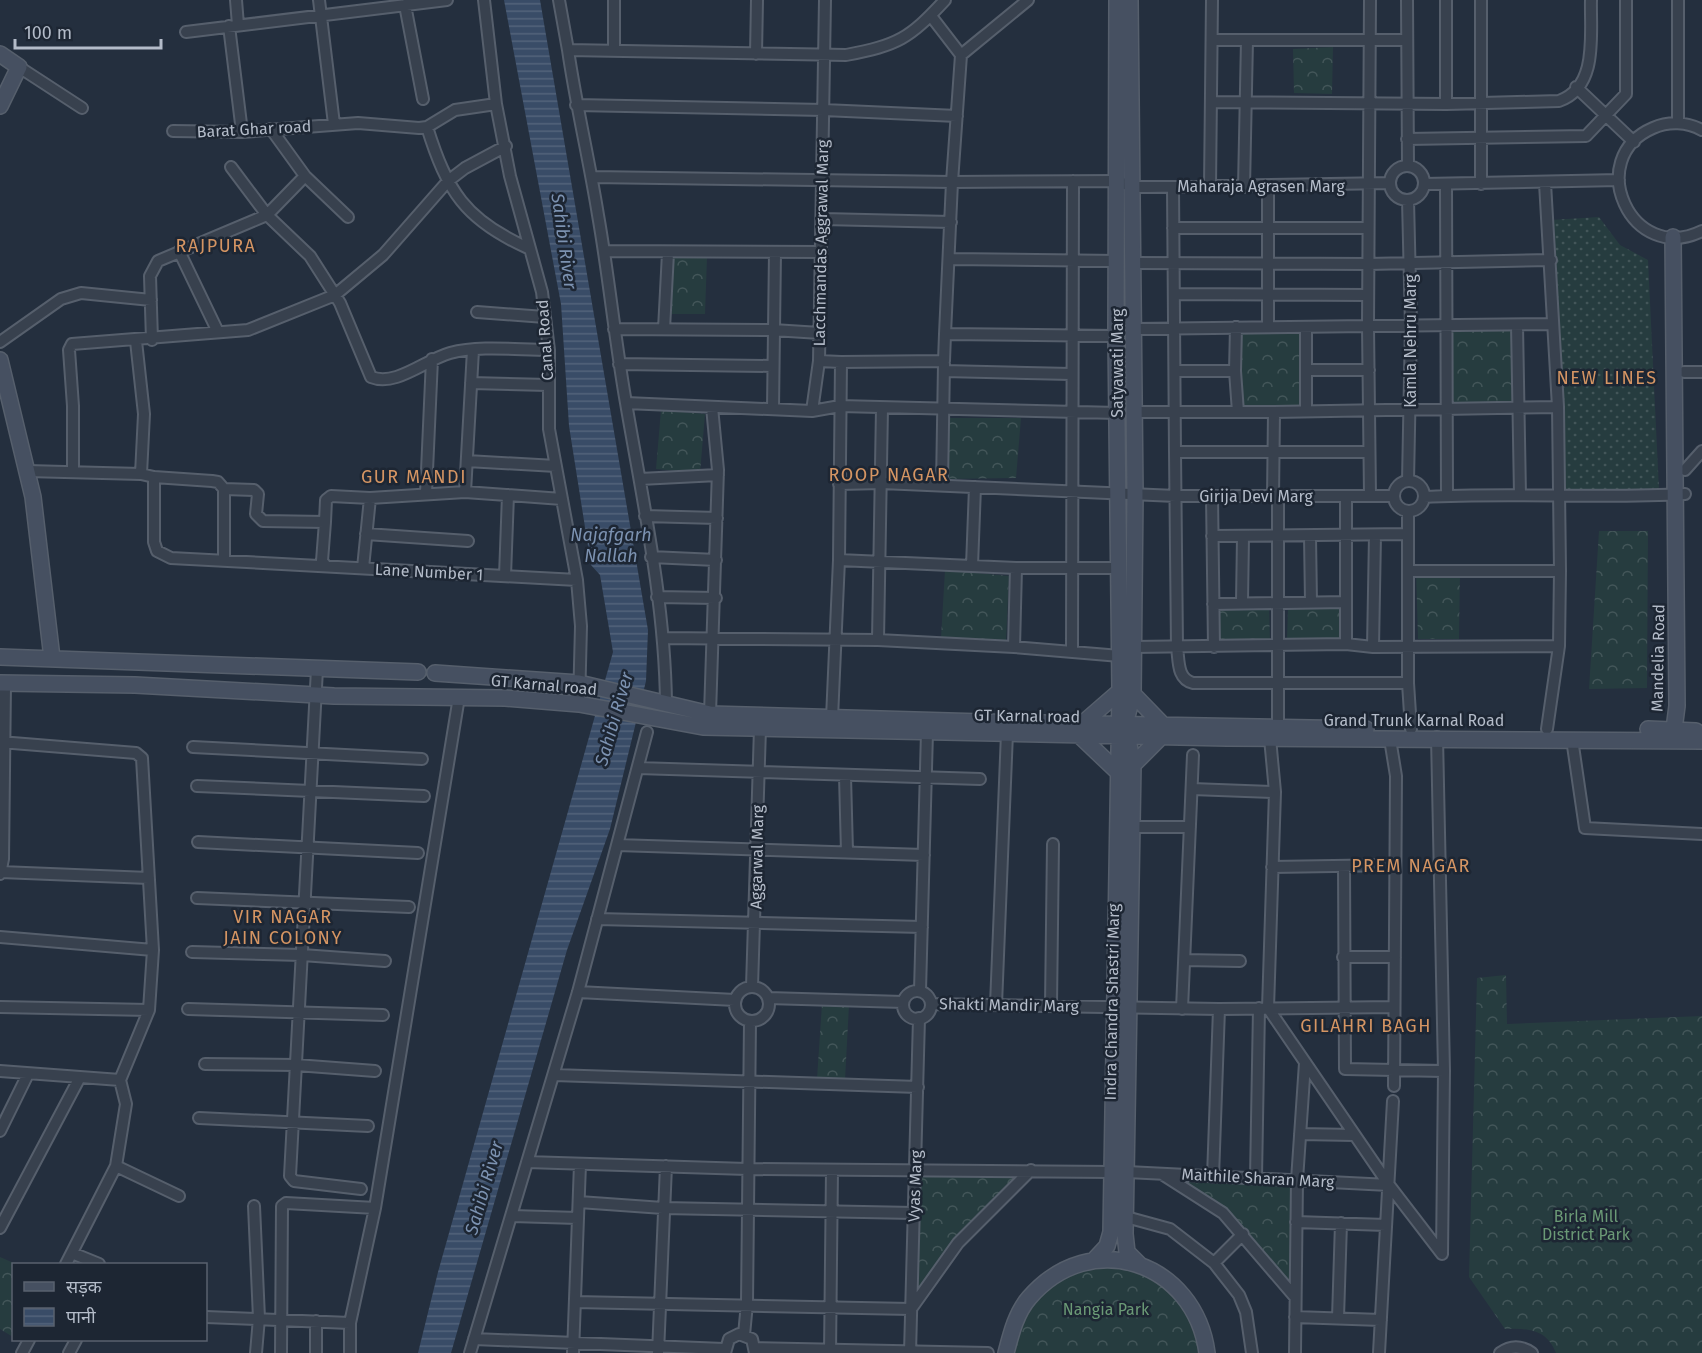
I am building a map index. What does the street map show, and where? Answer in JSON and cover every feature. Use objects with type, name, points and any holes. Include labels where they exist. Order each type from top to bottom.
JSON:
[{"type":"street","points":[[236,0],[234,26],[242,132]]},
{"type":"street","points":[[319,0],[334,124]]},
{"type":"street","points":[[186,32],[447,0]]},
{"type":"street","name":"Canal Road","points":[[484,0],[496,104],[510,176],[542,292],[549,350],[549,429],[578,580],[581,626],[579,683],[586,706]]},
{"type":"street","points":[[559,0],[576,105],[592,177],[619,363],[640,479],[663,638],[661,702]]},
{"type":"street","points":[[614,0],[614,51]]},
{"type":"street","points":[[756,54],[757,0]]},
{"type":"street","name":"Lacchmandas Aggrawal Marg","points":[[825,0],[819,361],[840,362],[838,560],[832,718]]},
{"type":"street","points":[[568,50],[824,56],[887,47],[917,30],[945,0]]},
{"type":"street","points":[[961,56],[1028,0]]},
{"type":"street","name":"Satyawati Marg","points":[[1118,0],[1126,262],[1135,329],[1134,647],[1123,730]]},
{"type":"street","name":"Satyawati Marg","points":[[1125,184],[1130,0]]},
{"type":"street","points":[[1210,187],[1212,0]]},
{"type":"street","points":[[1370,0],[1368,103],[1370,496]]},
{"type":"street","points":[[1407,0],[1408,166]]},
{"type":"street","points":[[1446,0],[1446,104]]},
{"type":"street","points":[[1481,0],[1481,184]]},
{"type":"street","points":[[1212,102],[1446,104],[1559,101],[1576,87],[1589,70],[1591,0]]},
{"type":"street","points":[[1407,139],[1581,138],[1624,98],[1626,91],[1626,0]]},
{"type":"street","points":[[1678,0],[1678,123]]},
{"type":"street","points":[[405,5],[423,99]]},
{"type":"street","points":[[931,16],[961,56],[945,334],[942,485]]},
{"type":"street","points":[[1212,40],[1406,40]]},
{"type":"street","points":[[1244,187],[1247,40]]},
{"type":"street","points":[[0,54],[82,108]]},
{"type":"street","points":[[0,106],[19,67]]},
{"type":"street","points":[[1576,87],[1634,142]]},
{"type":"street","points":[[496,104],[455,110],[427,126],[448,180],[473,217],[501,236],[528,248]]},
{"type":"street","points":[[576,105],[824,110],[957,116]]},
{"type":"street","points":[[1702,130],[1678,123],[1649,130],[1634,142],[1624,156],[1618,180],[1622,200],[1632,217],[1647,230],[1677,237],[1702,231]]},
{"type":"street","name":"Barat Ghar road","points":[[173,131],[242,132],[334,124],[427,126]]},
{"type":"street","points":[[271,129],[305,176],[348,217]]},
{"type":"street","points":[[73,471],[70,346],[76,342],[152,340],[248,330],[334,295],[383,255],[448,180],[506,146]]},
{"type":"street","points":[[1408,166],[1418,170],[1424,184],[1418,197],[1408,200],[1394,194],[1390,183],[1393,173],[1408,166]]},
{"type":"street","points":[[231,167],[267,215],[310,256],[334,295],[372,377],[389,380],[432,359],[473,350],[549,350]]},
{"type":"street","points":[[152,340],[150,276],[158,261],[267,215],[305,176]]},
{"type":"street","name":"Maharaja Agrasen Marg","points":[[592,177],[952,182],[1073,181],[1173,187],[1390,183]]},
{"type":"street","points":[[1424,184],[1618,180]]},
{"type":"street","points":[[1072,652],[1073,181]]},
{"type":"street","points":[[1545,183],[1558,408],[1560,571],[1559,646],[1547,729]]},
{"type":"street","points":[[1446,184],[1447,495]]},
{"type":"street","points":[[1173,187],[1177,647],[1181,675],[1190,682],[1408,683]]},
{"type":"street","points":[[1268,187],[1268,327]]},
{"type":"street","name":"Kamla Nehru Marg","points":[[1408,200],[1412,326],[1408,481]]},
{"type":"street","points":[[823,219],[951,222]]},
{"type":"street","points":[[1173,228],[1368,228]]},
{"type":"street","name":"Mandelia Road","points":[[1677,237],[1684,372],[1685,470],[1681,494]]},
{"type":"street","name":"Mandelia Road","points":[[1673,735],[1682,706],[1677,237]]},
{"type":"street","points":[[179,251],[218,332]]},
{"type":"street","points":[[604,251],[822,252]]},
{"type":"street","points":[[773,409],[775,252]]},
{"type":"street","points":[[664,329],[668,253]]},
{"type":"street","points":[[950,259],[1174,264],[1269,262],[1368,264],[1551,260]]},
{"type":"street","name":"Satyawati Marg","points":[[1126,262],[1116,336],[1120,656],[1127,692]]},
{"type":"street","points":[[0,342],[61,299],[81,293],[104,293],[151,300]]},
{"type":"street","points":[[1174,294],[1368,295]]},
{"type":"street","points":[[477,312],[545,317]]},
{"type":"street","points":[[1135,329],[1553,324]]},
{"type":"street","points":[[1517,325],[1520,495]]},
{"type":"street","points":[[1236,327],[1235,371],[1238,412]]},
{"type":"street","points":[[1306,327],[1306,410]]},
{"type":"street","points":[[614,329],[773,330],[820,333]]},
{"type":"street","points":[[945,334],[1116,336]]},
{"type":"street","points":[[136,340],[144,414],[141,474]]},
{"type":"street","points":[[465,492],[473,350]]},
{"type":"street","points":[[426,492],[432,359]]},
{"type":"street","points":[[0,360],[33,497],[52,658]]},
{"type":"street","points":[[812,411],[819,361]]},
{"type":"street","points":[[840,362],[1071,374]]},
{"type":"street","points":[[619,363],[773,366]]},
{"type":"street","points":[[1306,370],[1369,370]]},
{"type":"street","points":[[1175,371],[1235,371]]},
{"type":"street","points":[[1684,372],[1702,372]]},
{"type":"street","points":[[471,383],[549,386]]},
{"type":"street","points":[[626,403],[812,411],[840,406],[1118,413]]},
{"type":"street","points":[[710,714],[715,638],[718,475],[712,406]]},
{"type":"street","points":[[878,640],[882,408]]},
{"type":"street","points":[[1135,412],[1447,411],[1558,408]]},
{"type":"street","points":[[1256,1178],[1272,867],[1275,792],[1274,733],[1279,683],[1274,412]]},
{"type":"street","points":[[1175,452],[1368,452]]},
{"type":"street","points":[[1685,470],[1702,452]]},
{"type":"street","points":[[467,461],[555,466]]},
{"type":"street","points":[[27,471],[141,474],[218,482],[224,489],[224,561]]},
{"type":"street","points":[[640,479],[718,475]]},
{"type":"street","name":"Lane Number 1","points":[[154,477],[154,542],[157,550],[171,558],[578,580]]},
{"type":"street","points":[[1408,512],[1397,506],[1393,496],[1399,484],[1408,481],[1418,484],[1425,497]]},
{"type":"street","name":"Girija Devi Marg","points":[[839,484],[942,485],[1176,496],[1393,496]]},
{"type":"street","points":[[972,566],[975,487]]},
{"type":"street","points":[[224,489],[256,492],[256,514],[260,520],[325,522]]},
{"type":"street","points":[[326,566],[322,561],[328,496],[370,498],[426,492],[465,492],[562,499]]},
{"type":"street","points":[[1425,497],[1681,494]]},
{"type":"street","points":[[505,576],[508,495]]},
{"type":"street","points":[[1212,496],[1214,647]]},
{"type":"street","points":[[1346,497],[1346,644]]},
{"type":"street","points":[[1408,512],[1421,506],[1425,497]]},
{"type":"street","points":[[363,568],[370,498]]},
{"type":"street","points":[[1408,512],[1408,683],[1411,729]]},
{"type":"street","points":[[645,516],[717,518]]},
{"type":"street","points":[[366,534],[468,541]]},
{"type":"street","points":[[1212,536],[1408,534]]},
{"type":"street","points":[[1373,647],[1375,535]]},
{"type":"street","points":[[1310,536],[1311,602]]},
{"type":"street","points":[[1242,602],[1243,537]]},
{"type":"street","points":[[651,557],[716,560]]},
{"type":"street","points":[[838,560],[880,560],[1016,568],[1119,568]]},
{"type":"street","points":[[1014,647],[1016,568]]},
{"type":"street","points":[[1408,571],[1560,571]]},
{"type":"street","points":[[657,597],[716,598]]},
{"type":"street","points":[[1213,604],[1346,602]]},
{"type":"street","points":[[663,638],[878,640],[1014,647],[1120,656]]},
{"type":"street","points":[[1134,647],[1346,644],[1373,647],[1408,645],[1559,646]]},
{"type":"street","points":[[0,657],[418,672]]},
{"type":"street","points":[[317,669],[291,1179],[361,1189]]},
{"type":"street","name":"GT Karnal road","points":[[435,673],[501,675],[579,683],[710,714],[1123,730]]},
{"type":"street","points":[[500,698],[501,675]]},
{"type":"street","points":[[3,683],[3,859],[0,873],[149,878]]},
{"type":"street","name":"GT Karnal road","points":[[3,683],[135,685],[316,695],[500,698],[586,706],[703,727],[1007,734],[1080,729]]},
{"type":"street","points":[[1119,773],[1080,729],[1127,692],[1163,731],[1133,765]]},
{"type":"street","points":[[350,1353],[350,1323],[375,1208],[459,697]]},
{"type":"street","name":"Aggarwal Marg","points":[[752,987],[760,728]]},
{"type":"street","name":"Grand Trunk Karnal Road","points":[[1274,733],[1411,729],[1547,729],[1673,735],[1702,741]]},
{"type":"street","name":"Grand Trunk Karnal Road","points":[[1123,730],[1274,733],[1390,739],[1437,737],[1572,739],[1673,735],[1702,731]]},
{"type":"street","name":"Indra Chandra Shastri Marg","points":[[1123,730],[1133,765],[1133,827],[1123,1007]]},
{"type":"street","name":"Indra Chandra Shastri Marg","points":[[1094,1260],[1107,1246],[1120,1172],[1123,1007],[1119,773],[1123,730]]},
{"type":"street","points":[[470,1353],[578,992],[647,732]]},
{"type":"street","points":[[920,991],[927,732]]},
{"type":"street","points":[[996,1005],[1007,734]]},
{"type":"street","points":[[1264,1008],[1389,1185],[1442,1254],[1444,1071],[1437,737]]},
{"type":"street","points":[[1390,739],[1396,776],[1394,1086]]},
{"type":"street","points":[[1572,739],[1585,828],[1702,834]]},
{"type":"street","points":[[2,743],[140,755],[144,761],[153,950],[149,1010],[120,1080],[126,1104],[116,1166],[67,1263]]},
{"type":"street","points":[[193,747],[422,759]]},
{"type":"street","points":[[1182,1009],[1193,755]]},
{"type":"street","points":[[638,768],[759,770],[845,776],[980,779]]},
{"type":"street","points":[[845,776],[847,852]]},
{"type":"street","points":[[197,786],[424,796]]},
{"type":"street","points":[[1192,789],[1275,792]]},
{"type":"street","points":[[1133,827],[1190,827]]},
{"type":"street","points":[[198,842],[418,853]]},
{"type":"street","points":[[1051,1005],[1053,844]]},
{"type":"street","points":[[617,845],[924,855]]},
{"type":"street","points":[[1344,866],[1342,1006],[1345,1069],[1444,1071]]},
{"type":"street","points":[[1272,867],[1395,866]]},
{"type":"street","points":[[197,898],[409,907]]},
{"type":"street","points":[[597,919],[922,927]]},
{"type":"street","points":[[0,938],[153,950]]},
{"type":"street","points":[[192,952],[302,955],[386,961]]},
{"type":"street","points":[[1343,957],[1395,957]]},
{"type":"street","points":[[1184,960],[1240,961]]},
{"type":"street","points":[[752,987],[760,989],[768,998],[767,1012],[757,1021],[750,1021],[738,1014],[735,1000],[741,990],[752,987]]},
{"type":"street","points":[[920,991],[928,996],[931,1004],[929,1012],[919,1018],[906,1013],[903,1002],[908,994],[920,991]]},
{"type":"street","points":[[578,992],[735,1000]]},
{"type":"street","points":[[768,998],[903,1002]]},
{"type":"street","name":"Shakti Mandir Marg","points":[[931,1004],[1220,1010],[1342,1006],[1394,1007]]},
{"type":"street","points":[[0,1007],[149,1010]]},
{"type":"street","points":[[188,1009],[383,1016]]},
{"type":"street","points":[[1213,1177],[1220,1010]]},
{"type":"street","name":"Vyas Marg","points":[[910,1352],[919,1018]]},
{"type":"street","points":[[744,1335],[747,1303],[746,1209],[751,1081],[750,1021]]},
{"type":"street","points":[[205,1064],[296,1065],[375,1071]]},
{"type":"street","points":[[1295,1353],[1297,1180],[1305,1064]]},
{"type":"street","points":[[0,1071],[79,1079],[120,1080]]},
{"type":"street","points":[[0,1131],[28,1074]]},
{"type":"street","points":[[554,1075],[918,1087]]},
{"type":"street","points":[[0,1228],[79,1079]]},
{"type":"street","points":[[1379,1353],[1393,1101]]},
{"type":"street","points":[[199,1118],[293,1120],[368,1126]]},
{"type":"street","points":[[1300,1134],[1354,1135]]},
{"type":"street","name":"Maithile Sharan Marg","points":[[527,1162],[747,1169],[1120,1172],[1389,1185]]},
{"type":"street","points":[[573,1348],[580,1164]]},
{"type":"street","points":[[116,1166],[179,1196]]},
{"type":"street","points":[[658,1350],[666,1166]]},
{"type":"street","points":[[830,1351],[832,1170]]},
{"type":"street","points":[[575,1302],[747,1303],[911,1309],[958,1243],[1031,1170]]},
{"type":"street","name":"Indra Chandra Shastri Marg","points":[[1120,1172],[1126,1217],[1127,1252],[1140,1265]]},
{"type":"street","points":[[1161,1174],[1223,1213],[1294,1297]]},
{"type":"street","points":[[579,1202],[663,1208],[914,1213]]},
{"type":"street","points":[[281,1353],[282,1206],[286,1203],[375,1208]]},
{"type":"street","points":[[254,1206],[259,1318],[256,1353]]},
{"type":"street","points":[[512,1215],[578,1218]]},
{"type":"street","points":[[1126,1217],[1170,1228],[1214,1263],[1239,1295],[1246,1312],[1252,1353]]},
{"type":"street","points":[[1296,1222],[1386,1225]]},
{"type":"street","points":[[1338,1318],[1341,1223]]},
{"type":"street","points":[[1214,1263],[1243,1234]]},
{"type":"street","points":[[72,1253],[97,1263]]},
{"type":"street","points":[[1006,1353],[1014,1326],[1029,1299],[1059,1272],[1094,1260],[1121,1260],[1140,1265],[1177,1287],[1196,1313],[1204,1335],[1207,1353]]},
{"type":"street","points":[[207,1317],[283,1318],[350,1323]]},
{"type":"street","points":[[1295,1317],[1381,1320]]},
{"type":"street","points":[[316,1321],[316,1353]]},
{"type":"street","points":[[474,1339],[573,1348],[724,1351],[729,1339],[744,1335],[752,1339],[756,1350],[988,1353]]},
{"type":"street","points":[[1500,1353],[1512,1347],[1521,1347],[1533,1353]]},
{"type":"green space","points":[[1333,47],[1332,94],[1294,93],[1293,49]]},
{"type":"green space","points":[[1599,217],[1620,245],[1648,260],[1659,490],[1564,491],[1551,220]]},
{"type":"green space","points":[[670,256],[707,257],[705,314],[669,314]]},
{"type":"green space","points":[[1238,329],[1304,329],[1303,408],[1239,409]]},
{"type":"green space","points":[[1516,329],[1517,403],[1451,405],[1450,330]]},
{"type":"green space","points":[[661,410],[705,414],[700,473],[656,469]]},
{"type":"green space","points":[[948,418],[1021,418],[1016,478],[945,479]]},
{"type":"green space","points":[[1599,531],[1648,531],[1647,688],[1589,689]]},
{"type":"green space","points":[[945,570],[1009,576],[1006,641],[941,638]]},
{"type":"green space","points":[[1416,570],[1460,572],[1459,639],[1418,639]]},
{"type":"green space","points":[[1269,604],[1270,642],[1216,644],[1215,605]]},
{"type":"green space","points":[[1288,608],[1342,609],[1342,638],[1287,639]]},
{"type":"green space","name":"Birla Mill District Park","points":[[1506,975],[1507,1024],[1702,1016],[1702,1353],[1556,1353],[1547,1339],[1536,1332],[1505,1329],[1469,1277],[1477,978]]},
{"type":"green space","points":[[822,1004],[849,1005],[845,1080],[817,1079]]},
{"type":"green space","points":[[1023,1174],[965,1228],[915,1296],[918,1175]]},
{"type":"green space","points":[[1180,1180],[1292,1184],[1289,1285],[1233,1217]]},
{"type":"green space","points":[[0,1257],[14,1263],[12,1336],[0,1329]]},
{"type":"green space","name":"Nangia Park","points":[[1111,1265],[1145,1276],[1171,1293],[1190,1318],[1198,1353],[1015,1353],[1019,1333],[1026,1316],[1034,1302],[1045,1290],[1074,1274],[1091,1268]]},
{"type":"water","name":"Najafgarh Nallah","points":[[504,0],[540,0],[648,630],[646,681],[610,829],[567,950],[451,1353],[418,1353],[438,1272],[613,652],[600,575],[591,565],[569,426],[561,304]]},
{"type":"district","name":"RAJPURA","points":[[216,246]]},
{"type":"district","name":"NEW LINES","points":[[1607,378]]},
{"type":"district","name":"ROOP NAGAR","points":[[889,475]]},
{"type":"district","name":"GUR MANDI","points":[[414,477]]},
{"type":"district","name":"PREM NAGAR","points":[[1411,866]]},
{"type":"district","name":"VIR NAGAR JAIN COLONY","points":[[283,927]]},
{"type":"district","name":"GILAHRI BAGH","points":[[1366,1026]]},
{"type":"water label","name":"Sahibi River","points":[[564,241]]},
{"type":"water label","name":"Sahibi River","points":[[614,719]]},
{"type":"water label","name":"Sahibi River","points":[[484,1188]]}]
